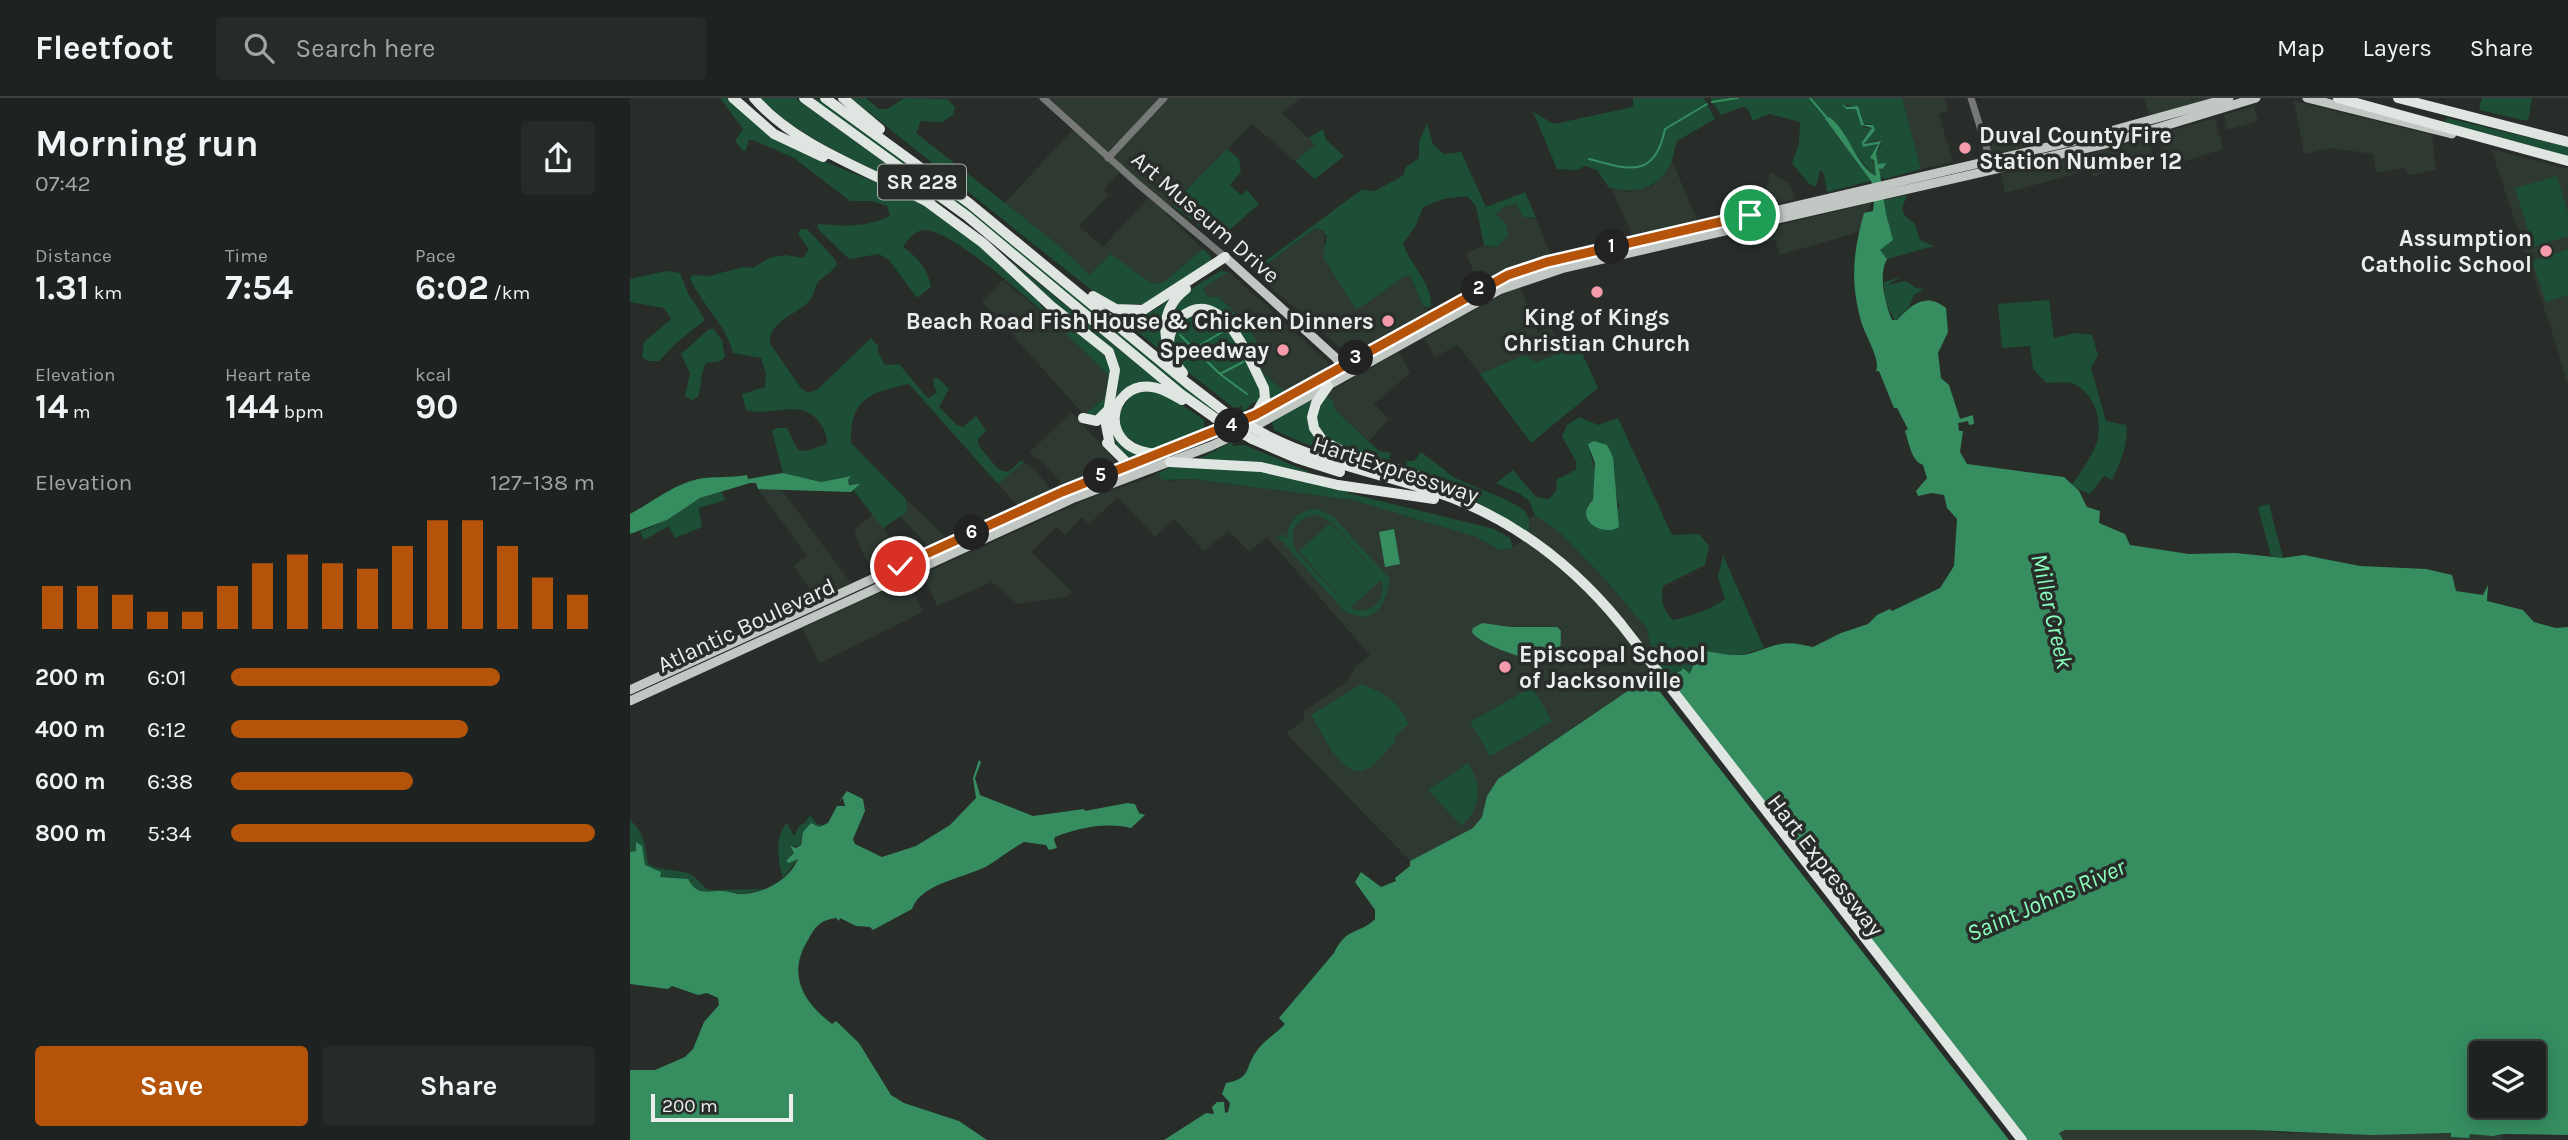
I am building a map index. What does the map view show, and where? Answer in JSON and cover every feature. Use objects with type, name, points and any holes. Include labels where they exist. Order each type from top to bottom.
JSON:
[{"type":"highway","points":[[733,98],[755,120],[782,139],[892,183]]},
{"type":"highway","points":[[754,98],[773,118],[798,136],[926,201],[973,228],[1036,272]]},
{"type":"highway","name":"Hart Expressway","points":[[804,98],[916,178],[1036,272],[1181,394],[1215,418],[1252,439],[1309,463],[1434,499],[1469,512],[1512,531],[1563,563],[1608,609],[2022,1140]]},
{"type":"highway","name":"Hart Expressway","points":[[825,98],[1023,246],[1226,412],[1264,434],[1317,457],[1434,492],[1492,516],[1557,568],[1606,617],[2013,1140]]},
{"type":"highway","points":[[843,98],[946,186]]},
{"type":"highway","points":[[2338,98],[2437,128],[2568,161]]},
{"type":"highway","points":[[2398,98],[2568,142]]},
{"type":"highway","points":[[2437,128],[2446,115],[2458,113]]},
{"type":"highway","points":[[926,201],[983,243],[1051,306],[1110,352],[1115,370],[1106,425],[1106,443],[1133,470]]},
{"type":"highway","points":[[1023,246],[1103,303],[1130,311],[1149,307],[1227,259]]},
{"type":"highway","points":[[1207,399],[1178,367],[1169,351],[1165,323],[1173,302],[1227,259]]},
{"type":"highway","points":[[1169,351],[1172,329],[1184,315],[1207,310],[1221,316],[1232,328],[1264,388],[1265,398],[1255,415]]},
{"type":"highway","points":[[1160,454],[1146,454],[1131,449],[1117,433],[1117,407],[1130,391],[1143,386],[1158,388],[1215,418]]},
{"type":"highway","points":[[1328,386],[1313,413],[1314,428],[1323,441],[1354,456],[1434,482],[1492,516]]},
{"type":"highway","points":[[1083,418],[1097,421],[1108,410]]},
{"type":"highway","points":[[1170,462],[1272,468],[1338,485],[1434,499]]},
{"type":"main road","name":"Atlantic Boulevard","points":[[2218,103],[2229,98]]},
{"type":"main road","name":"Atlantic Boulevard","points":[[630,701],[1133,470],[1160,454],[1255,415],[1345,370],[1482,287],[1521,270],[1992,165],[2218,103],[2256,98]]},
{"type":"main road","points":[[2307,98],[2437,128]]},
{"type":"main road","name":"Art Museum Drive","points":[[1227,259],[1345,370]]},
{"type":"main road","name":"Atlantic Boulevard","points":[[630,691],[1017,512],[1133,470],[1170,462],[1259,424],[1328,386],[1345,370]]},
{"type":"street","name":"Art Museum Drive","points":[[1043,98],[1108,158],[1227,259]]},
{"type":"street","points":[[1108,158],[1164,98]]},
{"type":"street","points":[[1971,98],[1992,165]]},
{"type":"shaded area","points":[[720,98],[729,98],[806,154],[902,193],[966,233],[1036,297],[1042,307],[1104,352],[1111,366],[1105,410],[1101,416],[1084,415],[1105,397],[1108,375],[1018,290],[962,247],[939,234],[923,230],[911,236],[903,247],[921,264],[930,281],[931,287],[917,298],[889,260],[879,254],[849,259],[817,228],[818,224],[846,226],[872,223],[890,216],[887,206],[872,201],[850,201],[794,158],[753,140],[749,140],[746,150],[743,151],[735,141],[743,129]]},
{"type":"shaded area","points":[[760,98],[795,98],[943,205],[801,131]]},
{"type":"shaded area","points":[[810,98],[838,110],[929,178],[1220,414],[1200,404]]},
{"type":"shaded area","points":[[851,98],[866,98],[879,109],[888,109],[904,98],[947,99],[955,107],[953,115],[942,122],[921,121],[916,133],[1057,244],[1090,275],[1111,254],[1152,284],[1164,282],[1203,249],[1211,256],[1211,262],[1143,304],[1119,305],[1102,298]]},
{"type":"shaded area","points":[[1049,98],[1301,98],[1282,113],[1316,145],[1295,161],[1252,124],[1165,213],[1203,249],[1164,282],[1152,284],[1111,254],[1090,276],[1057,244],[1004,204],[1077,125]],"holes":[[[1119,173],[1148,198],[1103,247],[1079,226],[1109,195],[1104,190]]]},
{"type":"shaded area","points":[[1633,98],[1704,98],[1715,119],[1677,141],[1666,172],[1646,188],[1609,188],[1597,170],[1585,166],[1576,170],[1557,169],[1533,112],[1554,124],[1633,107]]},
{"type":"shaded area","points":[[1710,98],[1902,98],[1921,169],[1885,179],[1882,177],[1879,180],[1879,168],[1887,164],[1878,164],[1876,153],[1881,145],[1879,140],[1864,144],[1874,130],[1871,124],[1864,125],[1855,106],[1845,105],[1844,108],[1856,109],[1863,127],[1872,129],[1862,141],[1865,147],[1878,144],[1872,157],[1877,176],[1861,160],[1834,121],[1825,120],[1871,181],[1827,192],[1824,174],[1820,170],[1816,187],[1809,184],[1792,163],[1799,144],[1800,122],[1769,114],[1753,121],[1747,108],[1742,107],[1721,115]]},
{"type":"shaded area","points":[[1902,98],[1944,98],[1948,111],[1939,114],[1953,162],[1921,169]]},
{"type":"shaded area","points":[[2144,98],[2212,98],[2150,117]]},
{"type":"shaded area","points":[[2482,98],[2532,98],[2528,121],[2479,110]]},
{"type":"shaded area","points":[[2294,101],[2432,135],[2436,170],[2408,175],[2405,168],[2376,173],[2373,154],[2331,148],[2304,154]]},
{"type":"shaded area","points":[[2254,106],[2258,121],[2227,130],[2224,115]]},
{"type":"shaded area","points":[[2215,118],[2223,149],[2167,167],[2157,135]]},
{"type":"shaded area","points":[[2447,118],[2568,147],[2568,156],[2445,122]]},
{"type":"shaded area","points":[[1427,123],[1433,144],[1444,154],[1461,152],[1486,207],[1525,192],[1536,218],[1523,217],[1516,204],[1504,207],[1496,215],[1507,225],[1508,236],[1496,247],[1484,245],[1476,206],[1467,196],[1443,199],[1423,207],[1416,225],[1403,244],[1425,282],[1431,306],[1428,308],[1423,306],[1410,276],[1405,276],[1361,307],[1355,308],[1323,257],[1327,236],[1322,230],[1314,229],[1255,273],[1253,270],[1361,190],[1375,191],[1404,175],[1405,168],[1419,158],[1419,142]]},
{"type":"shaded area","points":[[2008,126],[2012,135],[2034,129],[2038,144],[1993,154],[1987,133]]},
{"type":"shaded area","points":[[1323,129],[1326,140],[1344,156],[1315,179],[1295,161],[1315,145],[1309,138]]},
{"type":"shaded area","points":[[2147,138],[2154,157],[2093,177],[2087,154]]},
{"type":"shaded area","points":[[1227,149],[1239,159],[1241,172],[1230,185],[1241,195],[1247,190],[1259,204],[1218,240],[1172,205]]},
{"type":"shaded area","name":"Assumption Catholic School","points":[[2491,149],[2568,169],[2568,385],[2553,335]]},
{"type":"shaded area","points":[[2078,156],[2083,172],[2005,193],[2001,174]]},
{"type":"shaded area","points":[[1672,161],[1698,222],[1633,237],[1612,189],[1629,192],[1652,186]]},
{"type":"shaded area","points":[[1770,172],[1790,184],[1795,199],[1763,207]]},
{"type":"shaded area","points":[[2557,176],[2568,213],[2568,236],[2533,247],[2515,188]]},
{"type":"shaded area","points":[[1907,195],[1902,209],[1905,216],[1915,224],[1920,240],[1934,246],[1887,259],[1880,250],[1885,243],[1884,200]]},
{"type":"shaded area","points":[[1871,203],[1859,232],[1780,255],[1776,240],[1742,249],[1737,235]]},
{"type":"shaded area","points":[[1516,204],[1529,219],[1536,218],[1551,255],[1509,268],[1478,283],[1466,253],[1484,245],[1496,247],[1496,215],[1504,207]]},
{"type":"shaded area","points":[[800,229],[807,229],[835,259],[837,265],[819,282],[810,300],[779,323],[771,336],[770,344],[801,388],[808,393],[817,390],[871,338],[878,346],[885,365],[899,364],[929,398],[937,392],[933,384],[934,378],[938,378],[949,389],[939,407],[957,425],[963,427],[976,416],[986,431],[978,439],[978,445],[999,470],[1008,472],[1022,460],[1024,462],[998,484],[909,384],[873,395],[858,407],[854,416],[851,443],[906,499],[907,512],[883,528],[854,491],[854,485],[847,483],[849,476],[821,482],[783,473],[772,431],[776,428],[787,428],[798,450],[807,451],[827,444],[824,430],[816,418],[798,409],[756,412],[746,410],[742,394],[765,387],[766,373],[761,358],[733,353],[720,325],[690,279],[692,275],[709,276],[743,267],[753,268],[769,258],[785,255],[803,258],[809,249],[798,234]]},
{"type":"shaded area","points":[[1314,229],[1325,232],[1324,243],[1361,307],[1404,276],[1409,276],[1423,306],[1429,311],[1354,353],[1346,353],[1255,273]]},
{"type":"shaded area","points":[[2568,249],[2568,295],[2546,302],[2532,261]]},
{"type":"shaded area","points":[[1009,259],[1168,389],[1138,386],[1113,421],[1138,456],[1131,459],[1119,448],[1113,435],[1112,422],[1119,378],[1113,349],[1046,297]]},
{"type":"shaded area","points":[[666,271],[680,273],[688,293],[705,320],[676,343],[659,361],[647,361],[642,357],[644,342],[671,319],[664,308],[630,302],[630,279]]},
{"type":"shaded area","points":[[1221,271],[1229,272],[1203,288],[1208,297],[1219,297],[1247,325],[1256,340],[1259,363],[1264,374],[1286,392],[1269,401],[1266,402],[1266,388],[1213,310],[1172,321],[1169,317],[1184,296]]},
{"type":"shaded area","points":[[1229,272],[1328,362],[1327,369],[1286,392],[1264,374],[1259,363],[1256,340],[1248,330],[1208,297],[1202,287]]},
{"type":"shaded area","points":[[1902,277],[1886,285],[1906,281],[1916,288],[1924,289],[1914,295],[1909,307],[1895,321],[1885,301],[1884,282]]},
{"type":"shaded area","points":[[1003,280],[1074,340],[1108,375],[1105,397],[1084,415],[982,301]]},
{"type":"shaded area","points":[[1520,287],[1538,332],[1551,326],[1562,353],[1536,362],[1524,355],[1480,374],[1458,345],[1435,357],[1424,339],[1491,300]]},
{"type":"shaded area","points":[[1175,292],[1170,302],[1167,356],[1116,314],[1135,315],[1155,310]]},
{"type":"shaded area","points":[[2049,300],[2054,338],[2075,333],[2092,335],[2098,355],[2091,368],[2106,421],[2126,425],[2125,446],[2112,480],[2104,476],[2090,494],[2071,486],[2089,459],[2099,434],[2098,417],[2092,401],[2074,384],[2046,383],[2033,369],[2030,346],[2002,348],[1998,304]]},
{"type":"shaded area","points":[[1206,313],[1229,328],[1262,390],[1261,401],[1252,403],[1243,413],[1242,406],[1234,408],[1175,359],[1172,335],[1189,315]]},
{"type":"shaded area","points":[[709,329],[714,329],[722,341],[725,357],[720,361],[706,363],[698,397],[692,400],[685,396],[690,373],[681,354]]},
{"type":"shaded area","points":[[1579,346],[1598,388],[1531,443],[1480,374],[1524,355],[1536,362]]},
{"type":"shaded area","points":[[1399,352],[1410,373],[1374,404],[1389,419],[1369,441],[1335,410],[1333,402],[1325,394]]},
{"type":"shaded area","points":[[1139,390],[1163,392],[1204,420],[1204,431],[1156,449],[1144,449],[1119,431],[1120,406]]},
{"type":"shaded area","points":[[1325,394],[1333,402],[1335,410],[1379,451],[1391,453],[1389,460],[1383,463],[1327,442],[1315,418]]},
{"type":"shaded area","points":[[1313,399],[1310,415],[1332,451],[1306,444],[1274,430],[1272,422]]},
{"type":"shaded area","points":[[1071,412],[1118,463],[1063,485],[1042,462],[1029,453]]},
{"type":"shaded area","points":[[1579,417],[1598,425],[1618,418],[1672,535],[1699,534],[1709,546],[1705,565],[1663,586],[1663,604],[1669,616],[1673,620],[1687,617],[1725,599],[1718,577],[1723,555],[1764,648],[1741,655],[1690,654],[1694,663],[1691,674],[1681,671],[1668,676],[1655,666],[1647,629],[1605,579],[1560,533],[1535,515],[1529,501],[1496,483],[1513,470],[1536,497],[1549,499],[1556,491],[1557,479],[1576,470],[1576,461],[1562,437],[1567,425]],"holes":[[[1589,452],[1615,472],[1614,487],[1619,507],[1608,531],[1594,527],[1587,505],[1593,500],[1595,481]]]},
{"type":"shaded area","points":[[1235,440],[1232,446],[1245,445],[1311,473],[1197,460]]},
{"type":"shaded area","points":[[1421,452],[1455,478],[1524,510],[1529,518],[1529,532],[1461,493],[1405,468],[1407,461],[1414,461]]},
{"type":"shaded area","points":[[1024,462],[1036,471],[1052,491],[1018,506],[998,484]]},
{"type":"shaded area","points":[[1177,464],[1264,469],[1494,529],[1510,538],[1513,548],[1500,550],[1476,537],[1352,500],[1193,479],[1162,480],[1159,474],[1154,475]]},
{"type":"shaded area","name":"Episcopal School of Jacksonville","points":[[1159,474],[1166,481],[1193,479],[1352,500],[1476,537],[1500,550],[1513,548],[1523,540],[1529,532],[1529,518],[1535,515],[1560,533],[1605,579],[1647,629],[1655,666],[1648,680],[1641,682],[1498,779],[1487,796],[1482,817],[1474,828],[1410,861],[1286,733],[1304,720],[1303,712],[1347,682],[1355,667],[1370,655],[1267,537],[1249,552],[1229,531],[1204,551],[1174,519],[1155,537],[1118,497],[1089,524],[1082,517],[1065,535],[1056,527],[1031,552],[1072,592],[1066,597],[1017,604],[992,582],[937,606],[923,574],[1092,497]]},
{"type":"shaded area","points":[[758,489],[781,489],[851,583],[817,598],[793,566],[807,556]]},
{"type":"shaded area","points":[[721,492],[726,500],[699,508],[702,527],[675,538],[669,526],[644,540],[640,532],[667,520],[700,498]]},
{"type":"shaded area","points":[[906,499],[947,539],[929,547],[900,516],[907,512]]},
{"type":"shaded area","points":[[2269,504],[2283,558],[2271,556],[2258,507]]},
{"type":"shaded area","points":[[1317,509],[1333,516],[1390,579],[1382,605],[1371,615],[1355,616],[1344,611],[1278,537],[1282,534],[1287,539],[1289,527],[1295,518]],"holes":[[[1317,515],[1331,522],[1381,578],[1330,523],[1299,551],[1348,607],[1297,552],[1294,545],[1295,527],[1303,519]],[[1381,580],[1382,594],[1376,605],[1364,610],[1350,608]]]},
{"type":"shaded area","points":[[873,514],[905,557],[875,572],[862,552],[854,530]]},
{"type":"shaded area","points":[[908,580],[923,612],[820,663],[802,628]]},
{"type":"shaded area","points":[[1361,684],[1390,699],[1409,724],[1394,737],[1396,741],[1375,763],[1358,771],[1341,762],[1311,715]]},
{"type":"shaded area","points":[[1532,687],[1552,721],[1490,756],[1470,722]]},
{"type":"shaded area","points":[[1468,763],[1476,780],[1478,796],[1473,811],[1462,826],[1428,790]]},
{"type":"shaded area","points":[[810,815],[816,823],[824,826],[803,832],[800,845],[790,848],[794,853],[787,861],[798,859],[783,878],[779,842],[783,828],[787,823],[794,836]]},
{"type":"shaded area","points":[[630,820],[641,835],[648,864],[692,875],[709,890],[767,889],[742,894],[719,891],[711,894],[678,878],[659,877],[657,870],[645,865],[642,847],[638,845],[636,851],[630,852]]},
{"type":"shaded area","points":[[2065,1130],[2252,1130],[2286,1133],[2493,1136],[2504,1134],[2502,1140],[2063,1140],[2059,1133]]},
{"type":"water","name":"Saint Johns River","points":[[1842,104],[1847,107],[1858,106],[1864,125],[1873,125],[1875,130],[1864,144],[1881,141],[1876,153],[1878,164],[1887,163],[1882,169],[1879,168],[1893,240],[1880,250],[1887,259],[1883,273],[1885,298],[1892,320],[1897,320],[1920,302],[1932,301],[1946,308],[1948,332],[1938,353],[1941,378],[1949,385],[1960,419],[1973,415],[1974,424],[1969,425],[1968,421],[1958,423],[1959,431],[1963,431],[1960,452],[1967,464],[2064,477],[2079,491],[2087,507],[2100,511],[2099,523],[2125,534],[2130,545],[2189,554],[2236,553],[2283,558],[2304,555],[2360,566],[2426,569],[2452,575],[2456,591],[2483,595],[2488,585],[2487,601],[2523,610],[2534,622],[2556,628],[2568,627],[2568,1135],[2470,1134],[2469,1138],[2451,1137],[2451,1133],[2371,1135],[2252,1130],[2065,1130],[2059,1133],[2063,1140],[1164,1140],[1206,1113],[1214,1114],[1212,1107],[1217,1102],[1224,1102],[1225,1113],[1228,1112],[1230,1103],[1222,1094],[1226,1083],[1244,1075],[1259,1048],[1285,1024],[1279,1018],[1339,944],[1348,935],[1375,919],[1375,910],[1355,882],[1361,872],[1381,887],[1396,881],[1395,878],[1410,866],[1410,861],[1473,828],[1482,817],[1487,796],[1498,779],[1641,682],[1648,680],[1650,672],[1668,676],[1683,668],[1690,674],[1694,663],[1685,651],[1686,648],[1739,655],[1785,643],[1813,647],[1841,633],[1868,624],[1877,615],[1890,609],[1892,611],[1940,588],[1954,566],[1957,519],[1947,508],[1944,495],[1931,493],[1918,496],[1916,491],[1927,478],[1923,465],[1913,455],[1905,431],[1908,429],[1897,408],[1894,408],[1879,371],[1876,371],[1875,354],[1861,321],[1855,293],[1857,241],[1864,213],[1873,211],[1875,192],[1871,181],[1825,119],[1829,117],[1836,123],[1862,164],[1876,176],[1874,160],[1870,158],[1878,144],[1863,147],[1862,142],[1872,128],[1861,125],[1856,109],[1846,109]]},
{"type":"water","points":[[1594,441],[1607,445],[1613,457],[1619,527],[1612,530],[1598,528],[1588,519],[1586,513],[1593,500],[1595,463],[1588,444]]},
{"type":"water","points":[[783,473],[821,482],[851,476],[849,485],[860,484],[851,492],[758,489],[756,483],[750,483],[700,498],[667,520],[630,534],[630,514],[689,481],[747,475],[748,479]]},
{"type":"water","points":[[1394,529],[1400,564],[1385,567],[1379,532]]},
{"type":"water","points":[[1482,623],[1511,627],[1557,627],[1561,631],[1560,660],[1542,662],[1495,647],[1472,632],[1473,628]]},
{"type":"water","points":[[979,760],[981,762],[975,778],[980,795],[1033,816],[1085,811],[1127,803],[1135,804],[1139,813],[1145,815],[1131,828],[1092,827],[1055,837],[1057,848],[1049,850],[1046,845],[1024,842],[983,868],[936,886],[917,900],[912,909],[873,930],[840,918],[839,921],[836,918],[826,920],[816,928],[802,952],[798,975],[813,1006],[832,1024],[836,1021],[859,1043],[891,1095],[904,1103],[959,1121],[987,1140],[630,1140],[630,1070],[655,1070],[685,1057],[693,1049],[704,1022],[719,1005],[718,998],[707,993],[698,995],[672,986],[668,989],[630,984],[630,852],[636,851],[636,842],[642,846],[645,865],[661,872],[660,877],[688,879],[695,888],[703,891],[752,893],[776,884],[789,873],[798,859],[789,863],[786,861],[794,853],[790,846],[796,848],[801,845],[803,832],[811,823],[819,827],[828,823],[837,806],[845,806],[843,798],[839,802],[847,791],[863,799],[865,811],[853,839],[855,844],[882,857],[916,846],[950,825],[976,798],[973,778]]},
{"type":"pier","points":[[1652,663],[2027,1140],[2009,1140],[1646,674]]},
{"type":"waterway","points":[[1712,102],[1738,98]]},
{"type":"waterway","name":"Miller Creek","points":[[1810,98],[1827,118]]},
{"type":"waterway","points":[[1589,159],[1628,168],[1647,163],[1661,145],[1665,129],[1707,104]]},
{"type":"waterway","points":[[1195,348],[1224,331]]},
{"type":"waterway","points":[[1180,335],[1220,374],[1247,394]]},
{"type":"waterway","points":[[1220,374],[1243,362]]},
{"type":"place","name":"Duval County Fire Station Number 12","points":[[1965,148]]},
{"type":"place","name":"Assumption Catholic School","points":[[2546,251]]},
{"type":"place","name":"King of Kings Christian Church","points":[[1597,292]]},
{"type":"place","name":"Beach Road Fish House & Chicken Dinners","points":[[1388,321]]},
{"type":"place","name":"Speedway","points":[[1283,350]]},
{"type":"place","name":"Episcopal School of Jacksonville","points":[[1505,667]]},
{"type":"route","points":[[900,566],[1062,492],[1255,415],[1508,275],[1547,262],[1750,215]]}]
